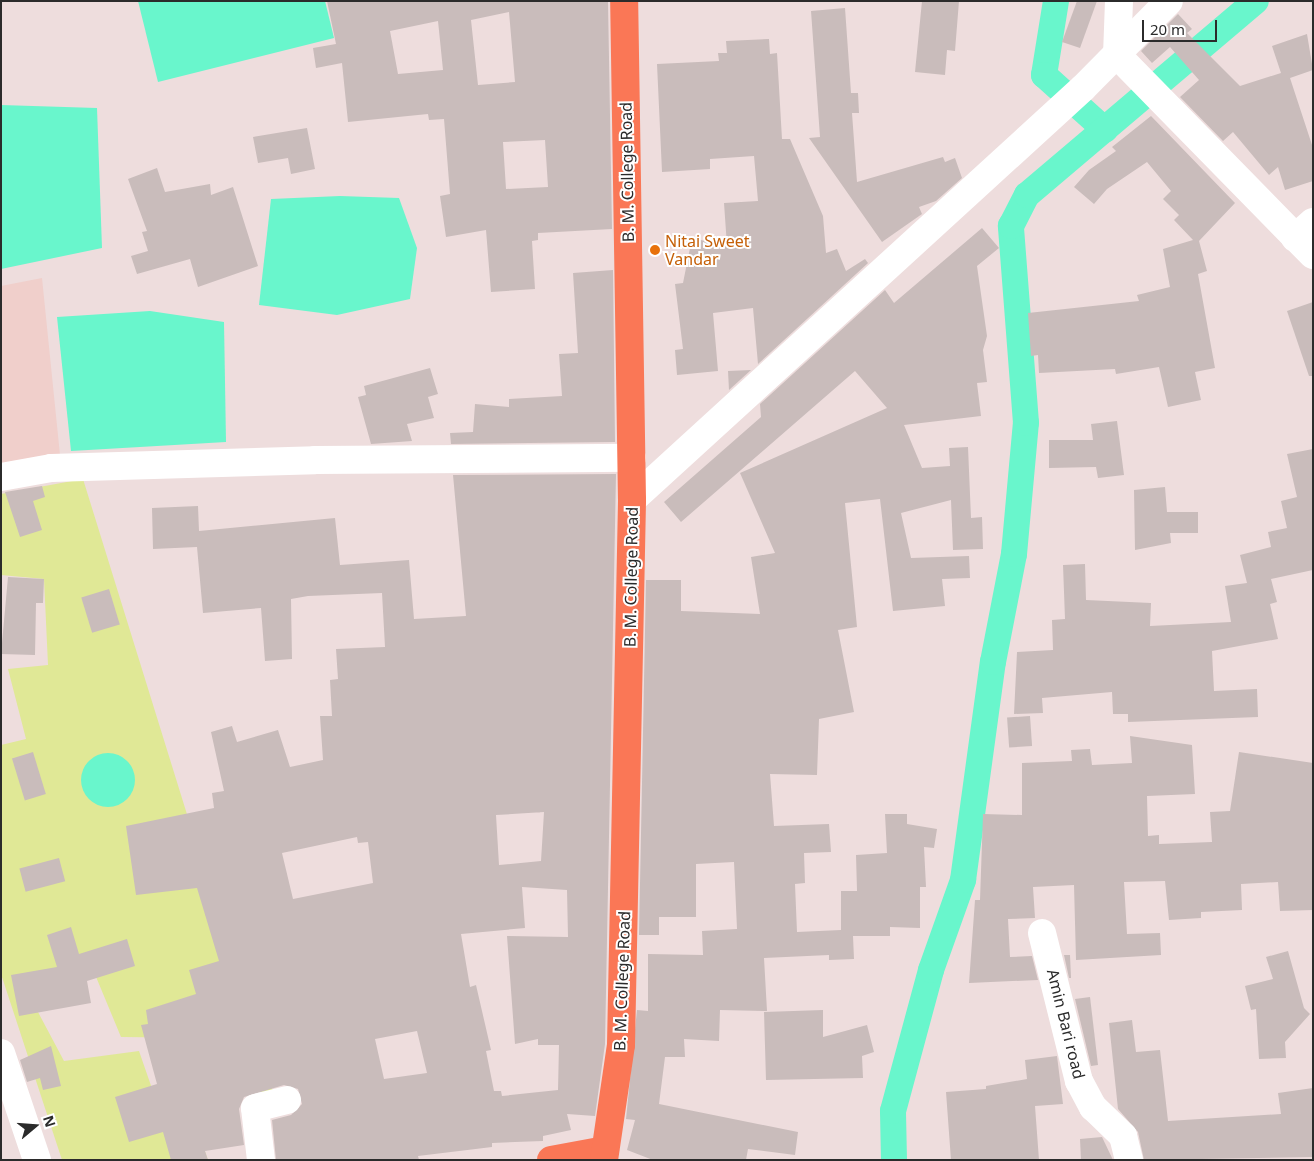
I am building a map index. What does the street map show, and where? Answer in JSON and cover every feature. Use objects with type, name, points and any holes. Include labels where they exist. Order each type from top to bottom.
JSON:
[{"type":"main road","name":"B. M. College Road","points":[[605,1155],[621,1045],[632,500],[624,1]]},
{"type":"main road","points":[[551,1160],[605,1155]]},
{"type":"street","points":[[1119,1],[1123,63],[1307,238]]},
{"type":"street","points":[[632,500],[1083,88],[1123,63],[1168,1]]},
{"type":"street","points":[[1,477],[51,468],[208,463],[632,458]]},
{"type":"street","name":"Amin Bari road","points":[[1042,934],[1079,1081],[1093,1107],[1123,1136],[1129,1160]]},
{"type":"street","points":[[1,1053],[37,1160]]},
{"type":"street","points":[[261,1160],[255,1108],[287,1100]]},
{"type":"shaded area","points":[[138,1],[325,1],[334,38],[158,82]]},
{"type":"shaded area","points":[[1,105],[97,108],[102,248],[1,269]]},
{"type":"shaded area","points":[[340,196],[399,198],[417,248],[410,299],[337,315],[259,305],[271,199]]},
{"type":"shaded area","points":[[42,278],[60,455],[1,464],[1,286]]},
{"type":"shaded area","points":[[150,311],[224,322],[226,442],[71,451],[57,317]]},
{"type":"shaded area","points":[[83,479],[275,1098],[235,1080],[210,1038],[121,1037],[94,972],[21,980],[64,1061],[139,1051],[165,1126],[195,1124],[208,1160],[62,1160],[1,974],[1,745],[26,739],[8,669],[48,665],[44,579],[1,575],[1,494]]},
{"type":"shaded area","points":[[103,753],[113,753],[123,757],[131,765],[135,780],[131,795],[123,803],[113,807],[103,807],[93,803],[85,795],[81,785],[81,775],[85,765],[93,757]]},
{"type":"building","points":[[327,1],[608,1],[612,229],[538,233],[538,240],[532,241],[535,289],[491,292],[486,230],[446,237],[440,196],[450,194],[444,119],[429,120],[428,114],[348,122],[342,63],[316,68],[313,48],[336,44]],"holes":[[[509,12],[515,82],[478,85],[471,20]],[[438,21],[443,70],[398,74],[390,31]],[[545,140],[548,187],[506,189],[503,142]]]},
{"type":"building","points":[[922,1],[959,1],[955,51],[947,50],[945,75],[915,72]]},
{"type":"building","points":[[1077,1],[1097,1],[1080,48],[1062,42]]},
{"type":"building","points":[[845,8],[851,93],[858,93],[859,113],[852,113],[857,182],[943,157],[945,162],[955,158],[962,178],[936,201],[919,207],[922,214],[882,242],[809,138],[820,137],[811,11]]},
{"type":"building","points":[[1178,14],[1192,29],[1187,33],[1240,86],[1281,73],[1272,46],[1307,34],[1313,70],[1290,78],[1313,148],[1313,181],[1285,190],[1278,167],[1269,175],[1233,132],[1223,141],[1180,97],[1199,80],[1170,47],[1152,63],[1141,51]]},
{"type":"building","points":[[769,39],[770,54],[777,53],[782,139],[790,139],[823,216],[826,253],[837,249],[846,271],[865,259],[868,263],[758,364],[753,308],[713,313],[718,371],[677,375],[675,350],[683,349],[675,284],[683,283],[692,238],[727,246],[724,203],[758,201],[754,156],[710,159],[710,169],[662,172],[657,64],[719,61],[718,53],[727,53],[726,41]]},
{"type":"building","points":[[1151,116],[1235,203],[1199,241],[1207,271],[1198,274],[1215,368],[1195,372],[1201,400],[1168,407],[1159,367],[1116,374],[1115,369],[1039,373],[1038,355],[1031,356],[1028,313],[1139,301],[1137,295],[1170,287],[1163,249],[1193,240],[1174,220],[1179,215],[1163,199],[1171,191],[1147,162],[1107,189],[1094,204],[1074,187],[1089,170],[1116,151],[1112,147]]},
{"type":"building","points":[[307,128],[315,169],[291,174],[288,158],[258,163],[253,137]]},
{"type":"building","points":[[157,168],[165,192],[210,184],[211,195],[233,187],[258,266],[198,287],[190,259],[137,274],[131,256],[148,251],[142,232],[147,231],[128,179]]},
{"type":"building","points":[[982,228],[999,248],[977,266],[987,336],[983,350],[987,382],[977,383],[981,416],[904,425],[922,468],[950,466],[949,448],[968,447],[971,518],[982,517],[983,549],[953,550],[951,500],[901,513],[911,558],[969,556],[970,578],[942,579],[945,606],[893,611],[880,499],[845,503],[857,627],[838,630],[854,712],[819,719],[817,775],[770,774],[774,826],[829,824],[831,852],[804,853],[805,883],[795,884],[797,932],[841,930],[841,891],[857,891],[856,855],[887,853],[885,814],[907,814],[907,824],[937,829],[934,848],[924,847],[926,887],[920,887],[920,928],[890,927],[890,936],[853,936],[854,959],[829,960],[829,955],[764,958],[767,1011],[720,1010],[719,1041],[684,1039],[685,1057],[665,1057],[659,1104],[798,1132],[795,1155],[748,1149],[746,1160],[653,1160],[627,1150],[635,1120],[626,1119],[637,1010],[648,1011],[648,954],[703,955],[702,931],[737,929],[734,862],[696,864],[696,917],[659,917],[659,935],[639,935],[646,580],[681,580],[681,611],[760,614],[751,557],[775,553],[740,473],[887,408],[855,371],[681,522],[664,502],[761,417],[760,404],[885,290],[894,303]]},
{"type":"building","points":[[613,270],[615,442],[451,444],[450,433],[473,432],[475,404],[509,407],[509,399],[562,396],[559,354],[578,353],[573,273]]},
{"type":"building","points":[[1313,302],[1313,376],[1309,376],[1287,311]]},
{"type":"building","points":[[430,368],[438,394],[428,397],[434,418],[407,424],[412,441],[371,444],[358,397],[366,395],[364,386]]},
{"type":"building","points":[[751,370],[729,390],[728,371]]},
{"type":"building","points":[[1117,421],[1124,475],[1098,478],[1096,467],[1049,468],[1049,440],[1093,440],[1091,424]]},
{"type":"building","points":[[1313,449],[1313,570],[1271,579],[1277,602],[1270,604],[1278,639],[1212,651],[1214,691],[1257,689],[1258,717],[1128,722],[1128,714],[1113,714],[1112,692],[1042,698],[1043,713],[1014,714],[1017,652],[1053,650],[1052,620],[1065,619],[1063,565],[1085,564],[1086,600],[1151,603],[1150,626],[1231,622],[1225,586],[1247,583],[1240,555],[1271,547],[1268,532],[1287,528],[1281,501],[1297,497],[1287,454]]},
{"type":"building","points":[[616,474],[605,1044],[595,1116],[567,1114],[571,1130],[543,1136],[543,1141],[492,1143],[492,1147],[418,1156],[419,1160],[276,1160],[272,1120],[291,1115],[302,1104],[298,1089],[284,1085],[244,1097],[239,1109],[244,1145],[205,1151],[208,1160],[171,1160],[163,1132],[129,1142],[115,1097],[157,1084],[141,1025],[148,1024],[146,1010],[196,994],[189,970],[219,961],[197,888],[136,895],[126,826],[214,808],[212,793],[224,791],[211,732],[232,726],[237,742],[278,730],[290,767],[323,760],[320,716],[332,716],[330,680],[338,679],[336,649],[385,647],[382,593],[308,596],[291,599],[292,659],[265,661],[261,608],[203,613],[197,547],[153,549],[152,508],[198,506],[199,531],[335,518],[340,565],[409,560],[414,619],[466,616],[453,475]],"holes":[[[544,812],[541,861],[499,865],[496,815]],[[357,837],[358,843],[368,842],[373,883],[293,899],[282,853]],[[522,887],[567,890],[568,937],[507,936],[515,1044],[538,1039],[538,1045],[559,1045],[558,1090],[502,1096],[501,1091],[494,1091],[486,1051],[491,1050],[476,985],[470,987],[461,934],[525,928]],[[417,1031],[427,1073],[384,1079],[375,1039]]]},
{"type":"building","points":[[42,486],[45,497],[33,501],[42,530],[20,537],[5,492]]},
{"type":"building","points":[[1165,487],[1167,512],[1198,512],[1198,533],[1170,533],[1171,543],[1135,550],[1134,490]]},
{"type":"building","points":[[8,577],[44,579],[43,603],[36,603],[35,655],[1,654]]},
{"type":"building","points":[[109,589],[120,624],[92,633],[81,597]]},
{"type":"building","points":[[1030,716],[1032,746],[1009,748],[1007,718]]},
{"type":"building","points":[[1130,736],[1192,745],[1195,794],[1147,796],[1148,836],[1159,835],[1159,844],[1212,842],[1210,812],[1230,811],[1239,752],[1313,763],[1313,910],[1280,911],[1278,882],[1241,884],[1242,910],[1201,912],[1201,918],[1169,920],[1165,881],[1124,882],[1127,934],[1160,933],[1161,955],[1076,960],[1074,885],[1033,887],[1035,918],[1008,919],[1010,957],[1032,956],[1038,980],[969,983],[975,900],[980,900],[983,814],[1022,815],[1022,763],[1072,761],[1071,750],[1090,749],[1092,765],[1132,763]]},
{"type":"building","points":[[33,752],[46,794],[25,801],[12,758]]},
{"type":"building","points":[[59,858],[65,881],[26,892],[19,869]]},
{"type":"building","points":[[71,927],[79,954],[127,939],[135,966],[87,981],[91,1003],[19,1016],[11,975],[57,967],[47,935]]},
{"type":"building","points":[[1288,951],[1304,1008],[1310,1014],[1285,1042],[1286,1058],[1259,1059],[1256,1009],[1251,1010],[1245,986],[1273,979],[1266,957]]},
{"type":"building","points":[[1064,955],[1070,955],[1071,978],[1069,978]]},
{"type":"building","points":[[1090,997],[1098,1065],[1091,1066],[1075,999]]},
{"type":"building","points":[[823,1010],[823,1037],[867,1025],[874,1052],[862,1056],[863,1078],[766,1080],[764,1012]]},
{"type":"building","points":[[1132,1020],[1136,1052],[1160,1050],[1168,1121],[1281,1114],[1278,1093],[1313,1088],[1313,1157],[1144,1160],[1138,1132],[1118,1109],[1109,1023]]},
{"type":"building","points":[[51,1046],[61,1086],[43,1090],[40,1078],[27,1082],[20,1060]]},
{"type":"building","points":[[1057,1056],[1063,1104],[1035,1106],[1039,1160],[951,1160],[946,1092],[986,1089],[986,1086],[1027,1079],[1025,1060]]},
{"type":"building","points":[[1102,1137],[1113,1160],[1081,1160],[1080,1139]]},
{"type":"waterway","points":[[1056,1],[1044,75],[1105,130]]},
{"type":"waterway","points":[[894,1160],[893,1111],[931,970],[963,880],[993,662],[1014,554],[1026,423],[1011,226],[1027,195],[1256,1]]},
{"type":"place","name":"Nitai Sweet Vandar","points":[[655,250]]}]
